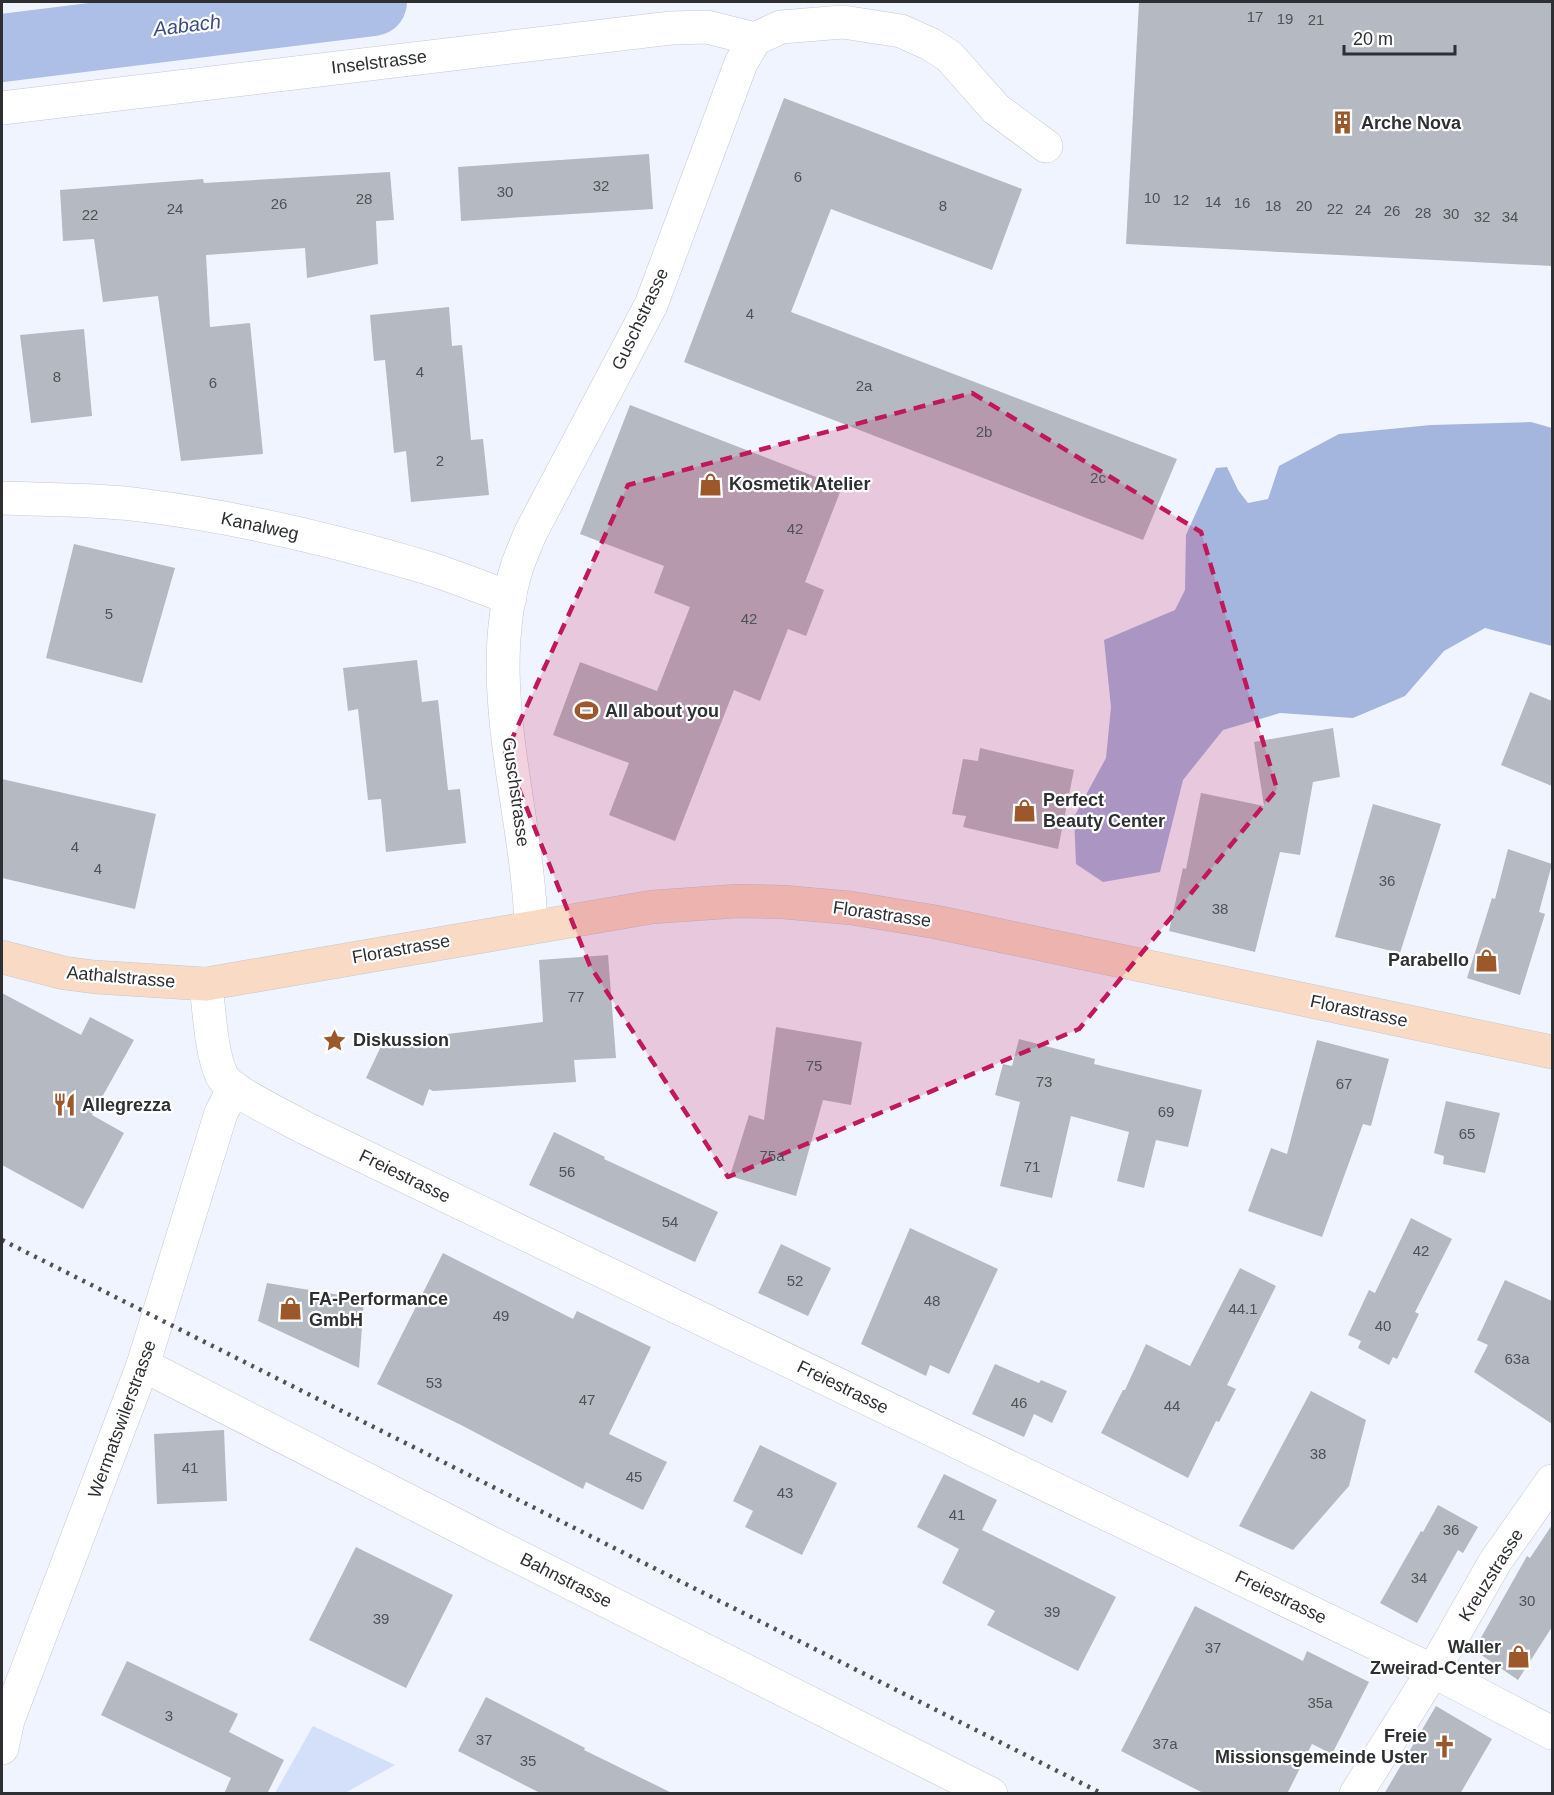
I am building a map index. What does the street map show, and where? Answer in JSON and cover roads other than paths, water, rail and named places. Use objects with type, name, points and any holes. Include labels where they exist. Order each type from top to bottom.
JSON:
[{"type":"main road","name":"Florastrasse","points":[[206,984],[652,907],[738,901],[783,902],[851,908],[936,922],[1552,1052]]},
{"type":"main road","name":"Aathalstrasse","points":[[2,957],[85,976],[117,980],[206,984]]},
{"type":"street","points":[[755,39],[781,27],[843,22],[902,31],[949,56],[996,109],[1046,146]]},
{"type":"street","name":"Inselstrasse","points":[[2,108],[671,28],[707,27],[755,39]]},
{"type":"street","name":"Guschstrasse","points":[[531,927],[530,893],[507,729],[505,648],[510,598],[517,567],[531,532],[651,305],[741,63],[755,39]]},
{"type":"street","name":"Kanalweg","points":[[2,498],[145,505],[205,514],[374,553],[430,569],[510,598]]},
{"type":"street","name":"Freiestrasse","points":[[206,984],[215,1053],[221,1075],[234,1088],[304,1128],[1433,1671],[1552,1733]]},
{"type":"street","name":"Wermatswilerstrasse","points":[[2,1747],[9,1719],[143,1365],[218,1124],[234,1088]]},
{"type":"street","name":"Bahnstrasse","points":[[143,1365],[991,1794]]},
{"type":"street","name":"Kreuzstrasse","points":[[1356,1794],[1433,1671],[1496,1562],[1552,1481]]},
{"type":"waterway","name":"Aabach","points":[[2,48],[373,2]]},
{"type":"railway","points":[[2,1240],[1103,1794]]},
{"type":"place","name":"Arche Nova","points":[[1343,123]]},
{"type":"place","name":"Kosmetik Atelier","points":[[711,484]]},
{"type":"place","name":"All about you","points":[[587,711]]},
{"type":"place","name":"Perfect Beauty Center","points":[[1025,810]]},
{"type":"place","name":"Parabello","points":[[1487,960]]},
{"type":"place","name":"Diskussion","points":[[335,1040]]},
{"type":"place","name":"Allegrezza","points":[[64,1105]]},
{"type":"place","name":"FA-Performance GmbH","points":[[291,1309]]},
{"type":"place","name":"Waller Zweirad-Center","points":[[1519,1657]]},
{"type":"place","name":"Freie Missionsgemeinde Uster","points":[[1445,1746]]}]
